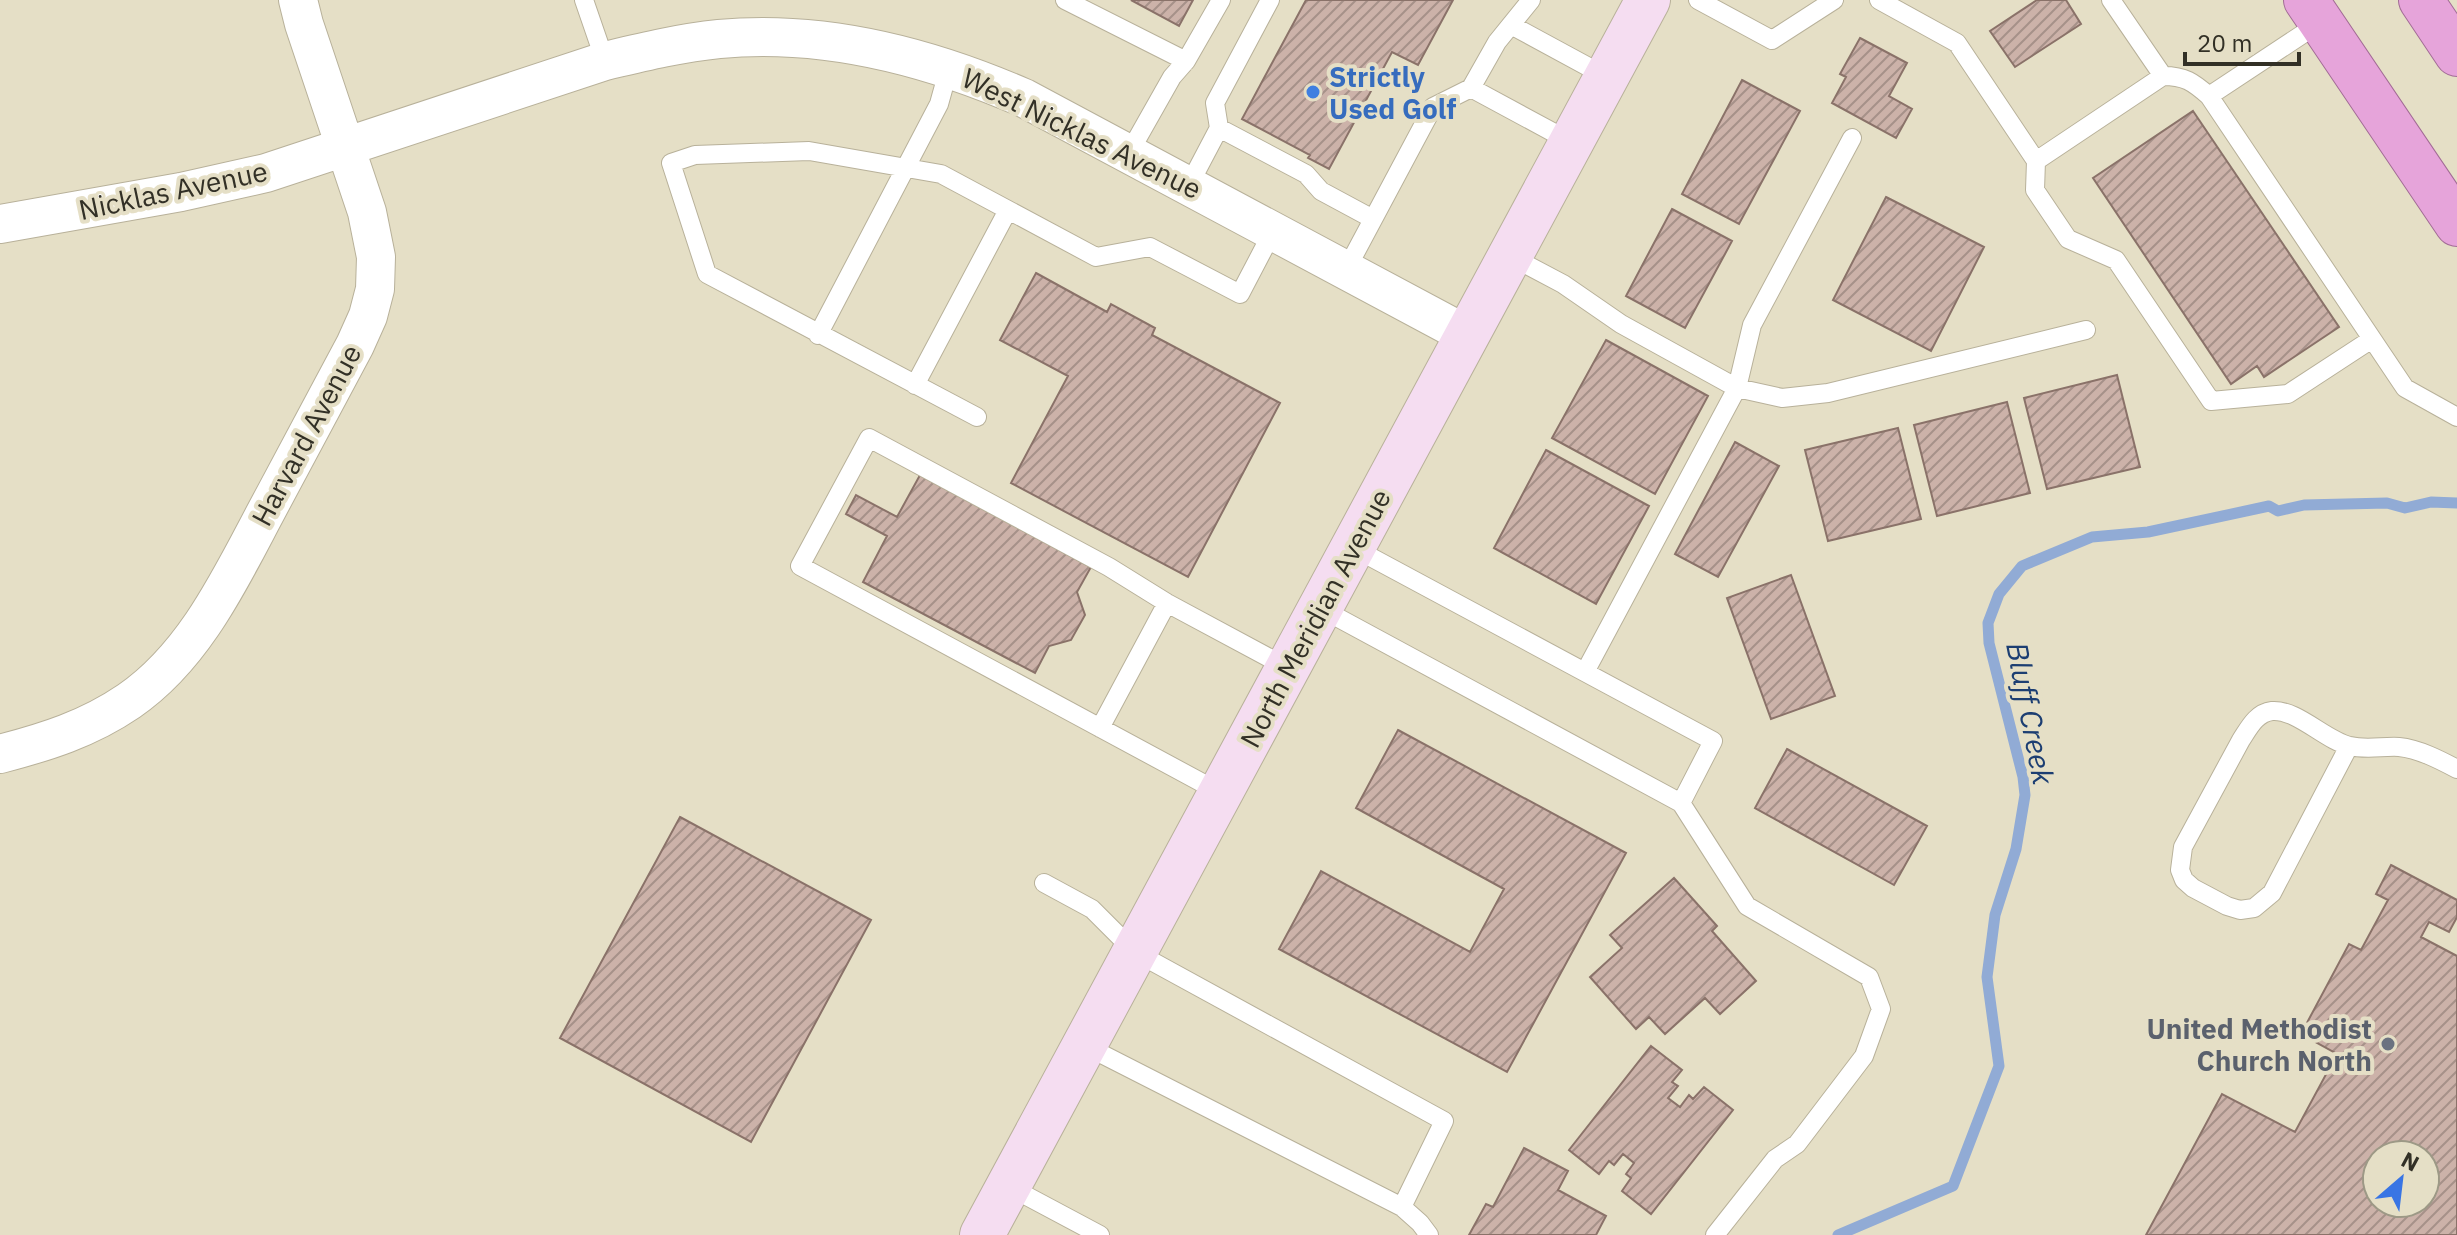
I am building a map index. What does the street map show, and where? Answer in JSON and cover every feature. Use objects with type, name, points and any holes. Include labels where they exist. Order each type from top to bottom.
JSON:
[{"type":"highway","points":[[2421,0],[2457,54]]},
{"type":"highway","points":[[2313,11],[2457,224]]},
{"type":"main road","name":"North Meridian Avenue","points":[[982,1235],[1607,77],[1645,1]]},
{"type":"street","name":"Harvard Avenue","points":[[0,754],[56,739],[129,701],[159,676],[193,637],[223,592],[368,316],[375,289],[376,257],[367,212],[298,0]]},
{"type":"street","name":"West Nicklas Avenue","points":[[344,147],[605,61],[685,43],[761,38],[863,47],[949,68],[1024,98],[1467,335]]},
{"type":"street","name":"Nicklas Avenue","points":[[0,224],[238,180],[344,147]]},
{"type":"lane","points":[[584,0],[605,61]]},
{"type":"lane","points":[[1065,0],[1186,61]]},
{"type":"lane","points":[[1129,153],[1221,0]]},
{"type":"lane","points":[[1189,185],[1219,128],[1215,103],[1270,0]]},
{"type":"lane","points":[[1346,270],[1433,107],[1471,88],[1497,42],[1531,0]]},
{"type":"lane","points":[[1698,0],[1772,40],[1834,0]]},
{"type":"lane","points":[[1879,0],[1957,43],[2036,161],[2035,190],[2068,239],[2116,260],[2211,401],[2288,394],[2372,339]]},
{"type":"lane","points":[[2111,0],[2163,76]]},
{"type":"lane","points":[[2209,96],[2313,11]]},
{"type":"lane","points":[[1511,25],[1607,77]]},
{"type":"lane","points":[[818,335],[939,104],[949,68]]},
{"type":"lane","points":[[2036,161],[2163,76],[2179,76],[2194,83],[2209,96],[2405,388],[2457,417]]},
{"type":"lane","points":[[1471,88],[1572,142]]},
{"type":"lane","points":[[1219,128],[1306,174],[1321,191],[1373,219]]},
{"type":"lane","points":[[1585,672],[1737,388],[1752,325],[1852,138]]},
{"type":"lane","points":[[977,417],[707,274],[671,163],[695,155],[809,151],[941,174],[1096,257],[1150,247],[1240,294],[1273,231]]},
{"type":"lane","points":[[915,385],[1008,210]]},
{"type":"lane","points":[[1510,255],[1563,284],[1621,324],[1737,388],[1782,398],[1828,393],[2086,330]]},
{"type":"lane","points":[[1221,793],[800,566],[869,438],[1109,567],[1167,603],[1288,668]]},
{"type":"lane","points":[[1352,547],[1713,741],[1681,803]]},
{"type":"lane","points":[[1100,728],[1167,603]]},
{"type":"lane","points":[[1320,608],[1681,803],[1747,906],[1869,977],[1881,1009],[1864,1056],[1797,1144],[1775,1159],[1715,1235]]},
{"type":"lane","points":[[2349,746],[2272,893],[2264,901],[2254,908],[2240,910],[2193,888],[2184,880],[2180,870],[2183,847],[2241,740],[2261,714],[2274,711],[2288,715],[2349,746],[2402,748],[2457,769]]},
{"type":"lane","points":[[1044,883],[1092,909],[1135,952],[1444,1121],[1402,1207]]},
{"type":"lane","points":[[1084,1045],[1402,1207],[1429,1235]]},
{"type":"lane","points":[[1008,1186],[1100,1235]]},
{"type":"building","points":[[1131,0],[1193,0],[1179,26]]},
{"type":"building","name":"Strictly Used Golf","points":[[1306,0],[1453,0],[1418,65],[1392,52],[1329,169],[1308,158],[1310,155],[1242,119]]},
{"type":"building","points":[[2037,0],[2066,0],[2081,24],[2015,67],[1990,31]]},
{"type":"building","points":[[1860,38],[1907,63],[1889,96],[1912,109],[1896,138],[1832,103],[1846,77],[1840,74]]},
{"type":"building","points":[[1742,80],[1800,111],[1739,224],[1682,194]]},
{"type":"building","points":[[2193,111],[2339,327],[2264,377],[2257,366],[2231,384],[2093,178]]},
{"type":"building","points":[[1886,197],[1984,247],[1931,351],[1833,300]]},
{"type":"building","points":[[1672,209],[1732,241],[1685,328],[1626,296]]},
{"type":"building","points":[[1036,273],[1107,312],[1111,304],[1155,328],[1152,335],[1280,403],[1188,577],[1011,483],[1068,376],[1000,340]]},
{"type":"building","points":[[1606,340],[1708,396],[1655,494],[1552,438]]},
{"type":"building","points":[[2117,375],[2140,467],[2047,489],[2024,398]]},
{"type":"building","points":[[2007,402],[2030,493],[1937,516],[1914,425]]},
{"type":"building","points":[[1898,428],[1921,519],[1828,541],[1805,450]]},
{"type":"building","points":[[1735,442],[1779,466],[1718,577],[1675,554]]},
{"type":"building","points":[[1546,450],[1649,506],[1596,604],[1494,548]]},
{"type":"building","points":[[920,475],[1091,567],[1077,592],[1085,615],[1071,640],[1049,646],[1035,673],[863,582],[887,536],[846,514],[856,495],[897,517]]},
{"type":"building","points":[[1791,575],[1835,696],[1771,719],[1727,598]]},
{"type":"building","points":[[1398,730],[1626,853],[1507,1072],[1279,949],[1321,871],[1470,952],[1504,889],[1356,808]]},
{"type":"building","points":[[1787,749],[1927,826],[1894,885],[1755,808]]},
{"type":"building","points":[[680,817],[871,920],[751,1142],[560,1038]]},
{"type":"building","name":"United Methodist Church North","points":[[2391,865],[2457,900],[2457,917],[2449,932],[2429,922],[2421,937],[2457,956],[2457,1235],[2146,1235],[2222,1094],[2295,1132],[2337,1054],[2301,1034],[2349,944],[2361,950],[2388,900],[2376,894]]},
{"type":"building","points":[[1674,878],[1717,926],[1712,931],[1756,981],[1720,1014],[1705,998],[1665,1034],[1649,1017],[1636,1029],[1590,977],[1622,948],[1610,935]]},
{"type":"building","points":[[1651,1046],[1682,1070],[1672,1082],[1678,1086],[1668,1098],[1680,1107],[1689,1095],[1693,1099],[1704,1087],[1733,1110],[1651,1214],[1622,1191],[1631,1178],[1626,1174],[1634,1163],[1623,1154],[1614,1165],[1609,1161],[1599,1174],[1569,1150]]},
{"type":"building","points":[[1524,1148],[1568,1171],[1558,1190],[1606,1216],[1596,1235],[1469,1235],[1486,1204],[1493,1207]]},
{"type":"waterway","name":"Bluff Creek","points":[[1838,1235],[1953,1186],[1999,1066],[1987,977],[1995,915],[2016,849],[2025,795],[1989,643],[1988,623],[1999,594],[2022,566],[2092,537],[2148,532],[2269,506],[2278,511],[2304,505],[2387,503],[2405,508],[2431,502],[2457,503]]},
{"type":"place","name":"Strictly Used Golf","points":[[1313,92]]},
{"type":"place","name":"United Methodist Church North","points":[[2388,1044]]}]
